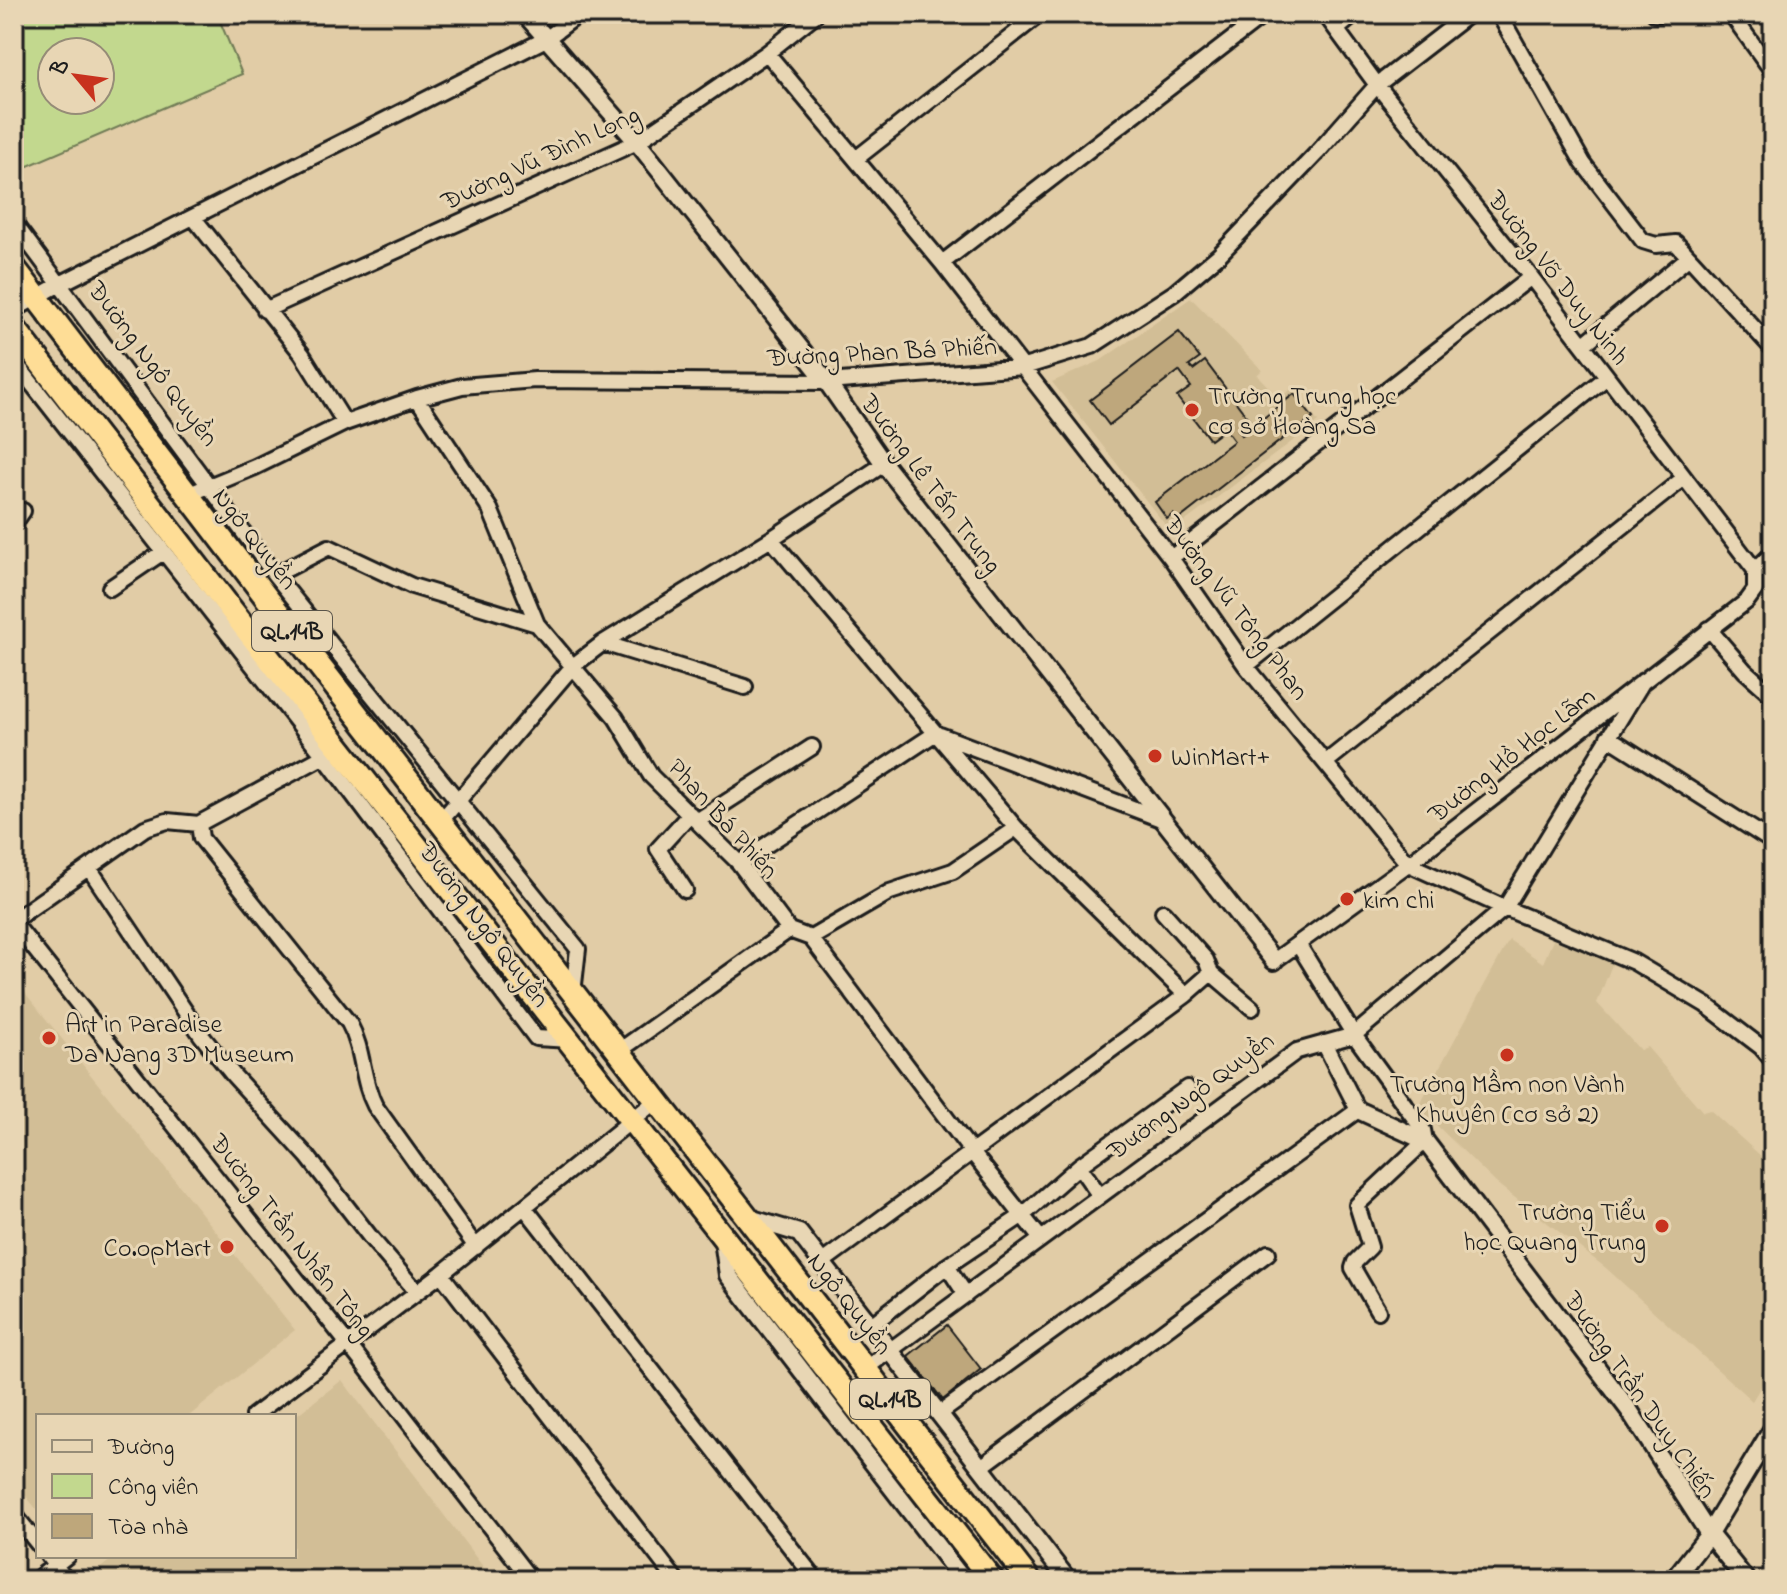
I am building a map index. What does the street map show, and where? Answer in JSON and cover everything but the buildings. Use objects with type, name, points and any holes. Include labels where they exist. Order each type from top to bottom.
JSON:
[{"type":"highway","name":"Ngô Quyền","points":[[14,268],[573,993]]},
{"type":"highway","name":"QL.14B","points":[[14,328],[992,1580]]},
{"type":"highway","name":"Đường Ngô Quyền","points":[[573,993],[657,1100]]},
{"type":"highway","name":"Ngô Quyền","points":[[657,1100],[1029,1580]]},
{"type":"street","name":"Đường Lê Tấn Trung","points":[[525,14],[637,142],[827,382],[884,464],[1274,961]]},
{"type":"street","points":[[14,310],[546,39],[579,14]]},
{"type":"street","name":"Đường Vũ Đình Long","points":[[265,310],[637,142],[767,53],[816,14]]},
{"type":"street","points":[[857,158],[1040,14]]},
{"type":"street","points":[[942,263],[1265,14]]},
{"type":"street","name":"Đường Võ Duy Ninh","points":[[1325,14],[1755,570]]},
{"type":"street","points":[[1337,29],[1355,14]]},
{"type":"street","name":"Đường Phan Bá Phiến","points":[[187,495],[345,423],[462,386],[535,380],[827,382],[1024,367],[1092,346],[1174,293],[1219,255],[1377,85],[1469,14]]},
{"type":"street","points":[[1499,14],[1583,163],[1643,241],[1656,245],[1676,243],[1773,349]]},
{"type":"street","points":[[1731,14],[1773,72]]},
{"type":"street","name":"Đường Vũ Tông Phan","points":[[767,53],[942,263],[1171,558],[1246,666],[1408,864],[1634,962],[1706,1005],[1761,1047],[1773,1061]]},
{"type":"street","points":[[193,217],[314,371],[345,423]]},
{"type":"street","name":"Đường Ngô Quyền","points":[[14,223],[275,575],[578,949],[573,993]]},
{"type":"street","points":[[1583,345],[1689,257]]},
{"type":"street","points":[[1171,558],[1531,277]]},
{"type":"street","name":"Đường Ngô Quyền","points":[[14,361],[324,756],[536,1038],[570,1040]]},
{"type":"street","points":[[1246,666],[1607,377]]},
{"type":"street","name":"Phan Bá Phiến","points":[[417,398],[490,509],[537,624],[616,718],[651,776],[739,863],[789,930]]},
{"type":"street","name":"Đường Ngô Quyền","points":[[440,822],[573,666],[603,643],[771,539],[884,464]]},
{"type":"street","points":[[1326,762],[1684,478]]},
{"type":"street","points":[[771,539],[1016,828],[1186,995]]},
{"type":"street","points":[[275,575],[329,547],[412,586],[537,624]]},
{"type":"street","points":[[110,588],[163,552]]},
{"type":"street","points":[[1755,570],[1773,553]]},
{"type":"street","name":"Đường Hồ Học Lãm","points":[[1274,961],[1408,864],[1747,601],[1755,590],[1755,570]]},
{"type":"street","points":[[1709,629],[1745,671],[1773,696]]},
{"type":"street","points":[[603,643],[745,687]]},
{"type":"street","name":"Đường Ngô Quyền","points":[[866,1368],[1297,1051],[1354,1035],[1505,908],[1643,681]]},
{"type":"street","points":[[936,733],[1161,819]]},
{"type":"street","points":[[739,863],[936,733]]},
{"type":"street","points":[[1608,737],[1773,842]]},
{"type":"street","points":[[685,890],[658,849],[693,817],[812,747]]},
{"type":"street","points":[[14,921],[156,823],[177,821],[199,824],[324,756]]},
{"type":"street","points":[[199,824],[201,838],[349,1023],[360,1048],[366,1084],[375,1106],[476,1247]]},
{"type":"street","points":[[811,938],[890,892],[953,871],[1016,828]]},
{"type":"street","points":[[89,868],[201,1035],[308,1157],[417,1292]]},
{"type":"street","points":[[1163,912],[1206,960],[1211,973],[1252,1008]]},
{"type":"street","name":"Đường Trần Nhân Tông","points":[[14,921],[531,1580]]},
{"type":"street","points":[[619,1051],[789,930],[811,938],[1041,1239]]},
{"type":"street","points":[[1298,944],[1354,1035],[1421,1125],[1425,1141],[1357,1205],[1370,1247],[1353,1268],[1378,1311]]},
{"type":"street","points":[[821,1263],[1186,995],[1211,973]]},
{"type":"street","points":[[939,1414],[1358,1110],[1324,1043]]},
{"type":"street","points":[[870,1326],[947,1266],[1023,1215],[1079,1166],[1187,1088]]},
{"type":"street","points":[[256,1414],[476,1247],[657,1100]]},
{"type":"street","name":"Đường Trần Duy Chiến","points":[[1358,1110],[1425,1141],[1629,1410],[1709,1534],[1746,1580]]},
{"type":"street","points":[[1079,1166],[1100,1196]]},
{"type":"street","points":[[525,1208],[816,1580]]},
{"type":"street","points":[[749,1218],[799,1233],[1068,1580]]},
{"type":"street","points":[[722,1234],[728,1275],[963,1580]]},
{"type":"street","points":[[981,1467],[1268,1253]]},
{"type":"street","points":[[947,1266],[966,1295]]},
{"type":"street","points":[[441,1274],[676,1580]]},
{"type":"street","points":[[1673,1580],[1709,1534],[1773,1428]]},
{"type":"street","points":[[14,1514],[36,1542]]},
{"type":"street","points":[[36,1580],[57,1559],[66,1580]]},
{"type":"shaded area","name":"Trường Trung học cơ sở Hoàng Sa","points":[[1191,298],[1262,370],[1257,375],[1279,398],[1293,388],[1318,422],[1171,532],[1052,382],[1100,361]]},
{"type":"shaded area","name":"Trường Tiểu học Quang Trung","points":[[1509,940],[1543,963],[1553,940],[1613,962],[1597,1003],[1640,1050],[1647,1047],[1703,1112],[1710,1110],[1773,1167],[1773,1367],[1752,1401],[1606,1268],[1496,1183],[1418,1107]]},
{"type":"shaded area","points":[[14,979],[295,1330],[191,1414],[36,1414],[36,1508],[14,1481]]},
{"type":"shaded area","points":[[342,1380],[493,1580],[100,1580],[94,1573],[113,1558],[296,1558],[296,1415]]},
{"type":"green space","points":[[14,14],[217,14],[242,74],[28,166],[14,164]]},
{"type":"place","name":"Trường Trung học cơ sở Hoàng Sa","points":[[1192,410]]},
{"type":"place","name":"WinMart+","points":[[1155,756]]},
{"type":"place","name":"kim chi","points":[[1347,899]]},
{"type":"place","name":"Art in Paradise Da Nang 3D Museum","points":[[49,1038]]},
{"type":"place","name":"Trường Mầm non Vành Khuyên (cơ sở 2)","points":[[1507,1055]]},
{"type":"place","name":"Trường Tiểu học Quang Trung","points":[[1662,1226]]},
{"type":"place","name":"Co.opMart","points":[[227,1247]]}]
